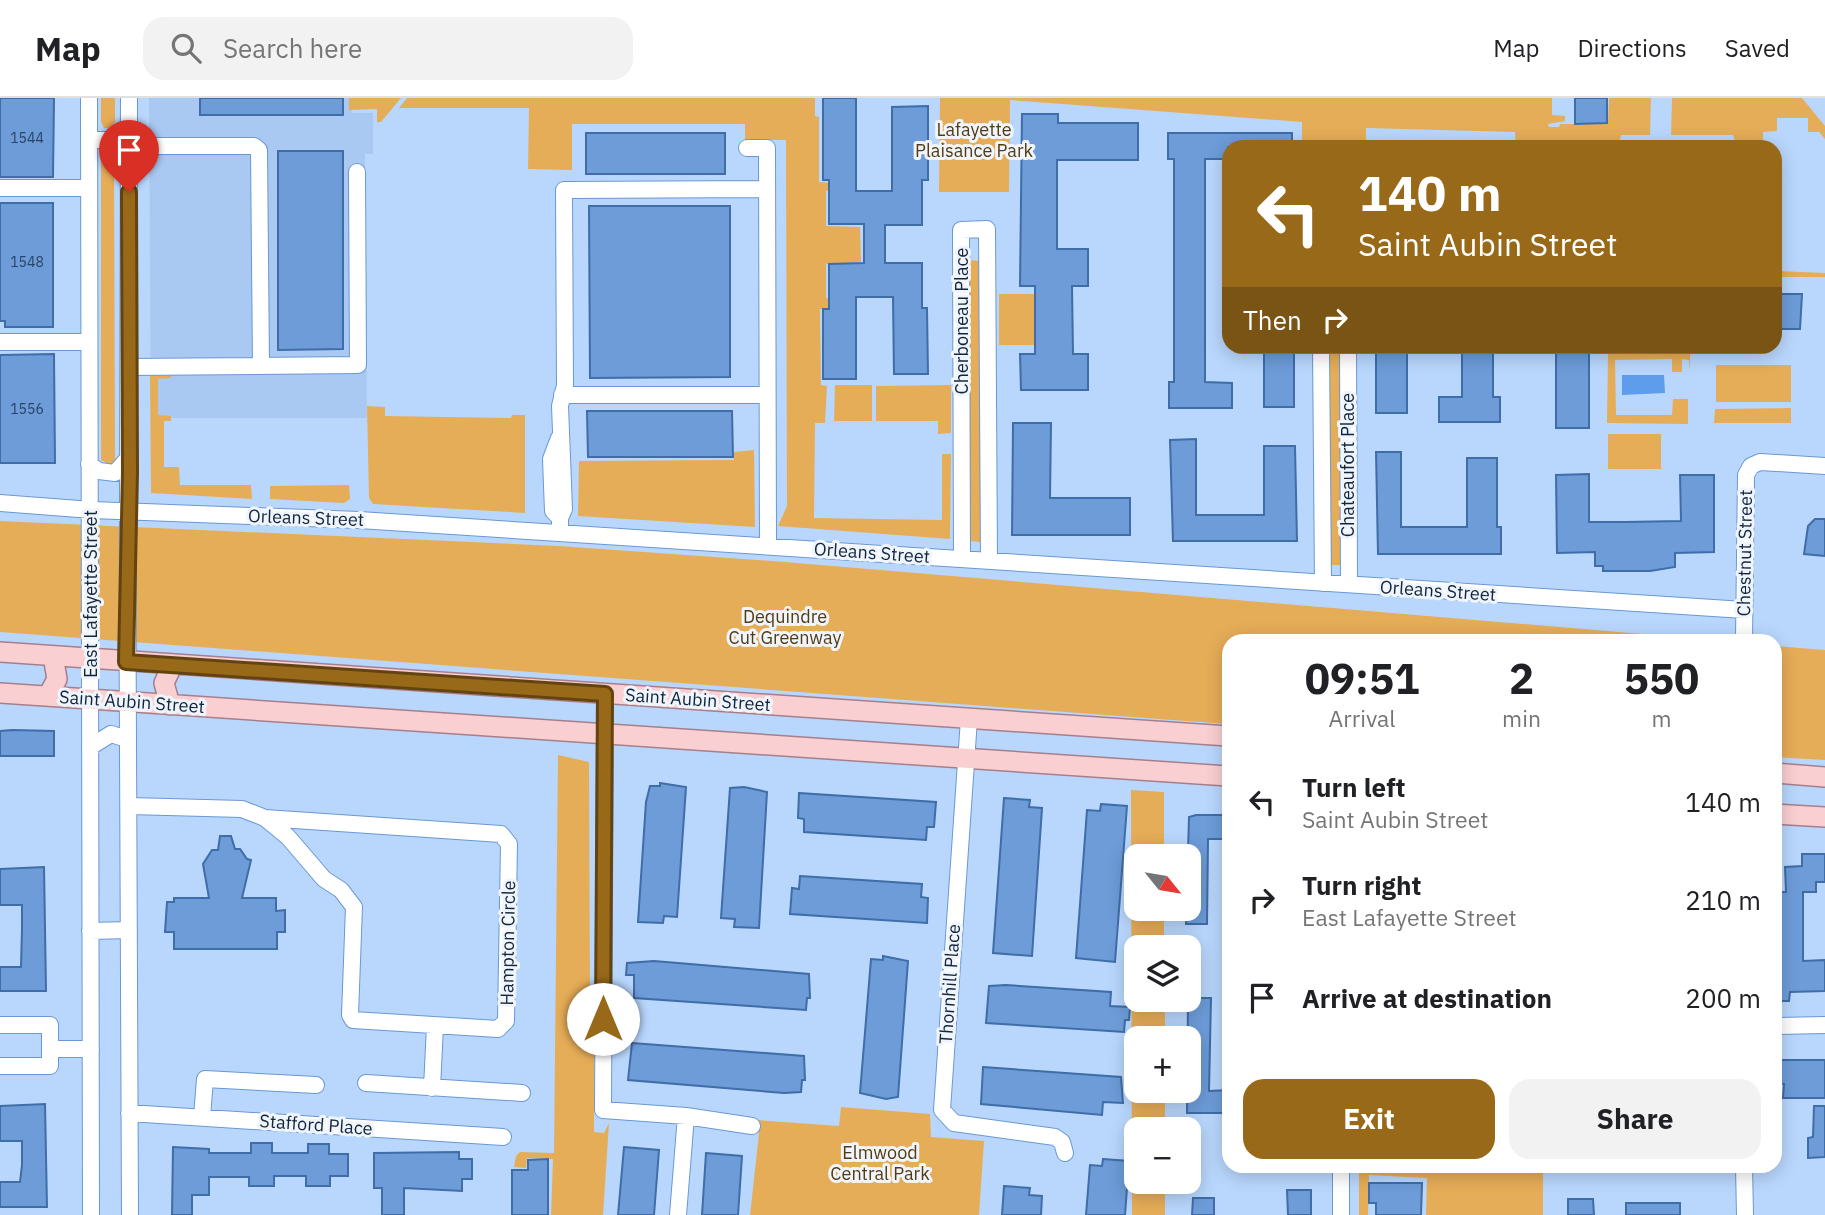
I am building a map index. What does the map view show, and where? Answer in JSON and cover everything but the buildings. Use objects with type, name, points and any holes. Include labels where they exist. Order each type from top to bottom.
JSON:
[{"type":"main road","name":"Saint Aubin Street","points":[[0,652],[1222,736]]},
{"type":"main road","points":[[48,696],[57,678],[53,656]]},
{"type":"main road","points":[[170,705],[164,683],[173,664]]},
{"type":"main road","name":"Saint Aubin Street","points":[[0,692],[1222,776]]},
{"type":"main road","points":[[1782,774],[1825,777]]},
{"type":"main road","points":[[1782,814],[1825,817]]},
{"type":"street","name":"East Lafayette Street","points":[[89,98],[89,464],[92,510],[91,1215]]},
{"type":"street","name":"East Lafayette Street","points":[[129,98],[130,456],[126,662],[130,806],[130,1215]]},
{"type":"street","points":[[89,140],[128,140],[148,146],[254,146],[259,150],[261,366]]},
{"type":"street","points":[[747,148],[767,148],[768,545]]},
{"type":"street","points":[[129,367],[358,365],[357,172]]},
{"type":"street","points":[[0,188],[89,188]]},
{"type":"street","points":[[562,520],[553,511],[551,459],[560,435],[562,396],[564,190],[767,189]]},
{"type":"street","name":"Cherboneau Place","points":[[962,559],[961,230],[987,229],[989,561]]},
{"type":"street","points":[[0,342],[89,342]]},
{"type":"street","name":"Chateaufort Place","points":[[1321,354],[1323,583]]},
{"type":"street","name":"Chateaufort Place","points":[[1348,354],[1349,584]]},
{"type":"street","points":[[562,396],[767,395]]},
{"type":"street","points":[[89,464],[99,471],[115,473],[130,456]]},
{"type":"street","name":"Chestnut Street","points":[[1744,634],[1746,475],[1751,466],[1771,462],[1825,466]]},
{"type":"street","name":"Orleans Street","points":[[0,503],[92,510],[359,520],[562,520],[768,545],[1744,610]]},
{"type":"street","points":[[605,694],[603,1110],[686,1116],[752,1126]]},
{"type":"street","name":"Thornhill Place","points":[[969,719],[942,1110],[946,1118],[962,1125],[1055,1138],[1062,1142],[1065,1153]]},
{"type":"street","points":[[90,747],[111,734],[127,739]]},
{"type":"street","points":[[130,806],[242,808],[265,818]]},
{"type":"street","name":"Hampton Circle","points":[[265,818],[501,834],[507,838],[506,1021],[498,1029],[353,1020],[350,1015],[354,907],[341,890],[324,878],[288,837],[265,818]]},
{"type":"street","points":[[90,931],[130,930]]},
{"type":"street","points":[[0,1025],[50,1025],[50,1066],[0,1066]]},
{"type":"street","points":[[1782,1026],[1825,1025]]},
{"type":"street","points":[[432,1088],[435,1026]]},
{"type":"street","points":[[50,1049],[91,1049]]},
{"type":"street","points":[[202,1118],[205,1079],[316,1085]]},
{"type":"street","points":[[366,1083],[522,1093]]},
{"type":"street","name":"Stafford Place","points":[[129,1113],[503,1137]]},
{"type":"street","points":[[678,1215],[686,1116]]},
{"type":"street","points":[[1341,1173],[1341,1215]]},
{"type":"street","points":[[1745,1173],[1745,1215]]},
{"type":"shaded area","points":[[149,98],[352,98],[352,113],[373,113],[373,154],[365,154],[367,418],[151,418]]},
{"type":"green space","points":[[101,98],[115,98],[115,122],[109,128],[104,128],[101,122]]},
{"type":"green space","points":[[349,98],[401,98],[381,122],[377,122],[377,109],[349,110]]},
{"type":"green space","points":[[407,98],[815,98],[815,116],[819,117],[819,182],[833,183],[833,190],[826,191],[826,226],[860,227],[861,262],[826,264],[826,298],[832,299],[832,309],[820,309],[821,385],[827,386],[825,423],[815,423],[814,518],[942,520],[942,454],[951,454],[950,539],[778,526],[787,506],[786,140],[745,140],[745,124],[572,124],[572,170],[528,169],[529,108],[399,108]]},
{"type":"green space","name":"Lafayette Plaisance Park","points":[[940,98],[1552,98],[1552,115],[1565,116],[1565,121],[1548,124],[1549,127],[1559,127],[1560,124],[1608,124],[1609,98],[1651,98],[1650,135],[1621,135],[1620,140],[1516,140],[1515,132],[1366,128],[1366,140],[1302,140],[1302,122],[1010,100],[1009,192],[939,192]]},
{"type":"green space","points":[[1672,98],[1802,98],[1825,126],[1825,139],[1819,132],[1808,132],[1808,118],[1777,118],[1777,131],[1763,132],[1763,140],[1734,140],[1733,135],[1671,135]]},
{"type":"green space","points":[[104,153],[112,154],[114,159],[115,460],[111,465],[101,460],[101,157]]},
{"type":"green space","points":[[970,260],[979,261],[981,542],[970,541]]},
{"type":"green space","points":[[1782,271],[1825,273],[1825,277],[1782,277]]},
{"type":"green space","points":[[999,294],[1034,294],[1034,345],[999,345]]},
{"type":"green space","points":[[1329,354],[1340,354],[1341,565],[1329,565]]},
{"type":"green space","points":[[1608,354],[1690,354],[1690,371],[1689,360],[1682,359],[1682,372],[1672,372],[1672,359],[1615,360],[1616,415],[1672,415],[1673,399],[1688,399],[1688,424],[1607,423]]},
{"type":"green space","points":[[1716,365],[1791,365],[1791,402],[1716,402]]},
{"type":"green space","points":[[150,376],[171,376],[158,379],[158,415],[171,416],[171,421],[164,421],[164,467],[179,467],[180,485],[251,485],[252,499],[151,493]]},
{"type":"green space","points":[[835,385],[872,385],[872,421],[834,421]]},
{"type":"green space","points":[[951,385],[951,433],[938,434],[938,421],[876,421],[876,386]]},
{"type":"green space","points":[[367,406],[385,407],[385,416],[511,418],[512,415],[525,415],[525,513],[373,504],[369,498]]},
{"type":"green space","points":[[1791,408],[1791,423],[1714,423],[1715,409]]},
{"type":"green space","points":[[1608,434],[1661,434],[1661,469],[1608,469]]},
{"type":"green space","points":[[754,450],[755,527],[578,516],[579,461],[734,460],[734,452]]},
{"type":"green space","points":[[349,485],[350,499],[344,503],[270,499],[270,486]]},
{"type":"green space","name":"Dequindre Cut Greenway","points":[[0,521],[559,546],[785,562],[1643,634],[1222,634],[1222,724],[0,632]]},
{"type":"green space","points":[[1782,647],[1825,650],[1825,760],[1782,757]]},
{"type":"green space","points":[[558,755],[589,762],[590,998],[594,1023],[594,1132],[604,1133],[609,1123],[603,1215],[551,1215],[553,1159],[527,1158],[526,1168],[514,1167],[516,1156],[520,1152],[554,1153]]},
{"type":"green space","points":[[1131,790],[1164,792],[1164,844],[1131,844]]},
{"type":"green space","points":[[1131,921],[1164,921],[1164,935],[1131,935]]},
{"type":"green space","points":[[1132,1012],[1165,1012],[1165,1026],[1132,1026]]},
{"type":"green space","points":[[1132,1103],[1165,1103],[1165,1117],[1132,1117]]},
{"type":"green space","name":"Elmwood Central Park","points":[[841,1107],[930,1114],[931,1137],[984,1141],[979,1215],[750,1215],[759,1133],[756,1120],[839,1126]]},
{"type":"green space","points":[[1359,1173],[1543,1173],[1543,1215],[1426,1215],[1427,1178],[1369,1175],[1368,1215],[1359,1215]]},
{"type":"green space","points":[[1132,1194],[1165,1194],[1165,1215],[1132,1215]]},
{"type":"water","points":[[1622,375],[1664,375],[1665,393],[1622,395]]},
{"type":"route","points":[[129,192],[130,472],[126,662],[605,694],[603,1019]]}]
